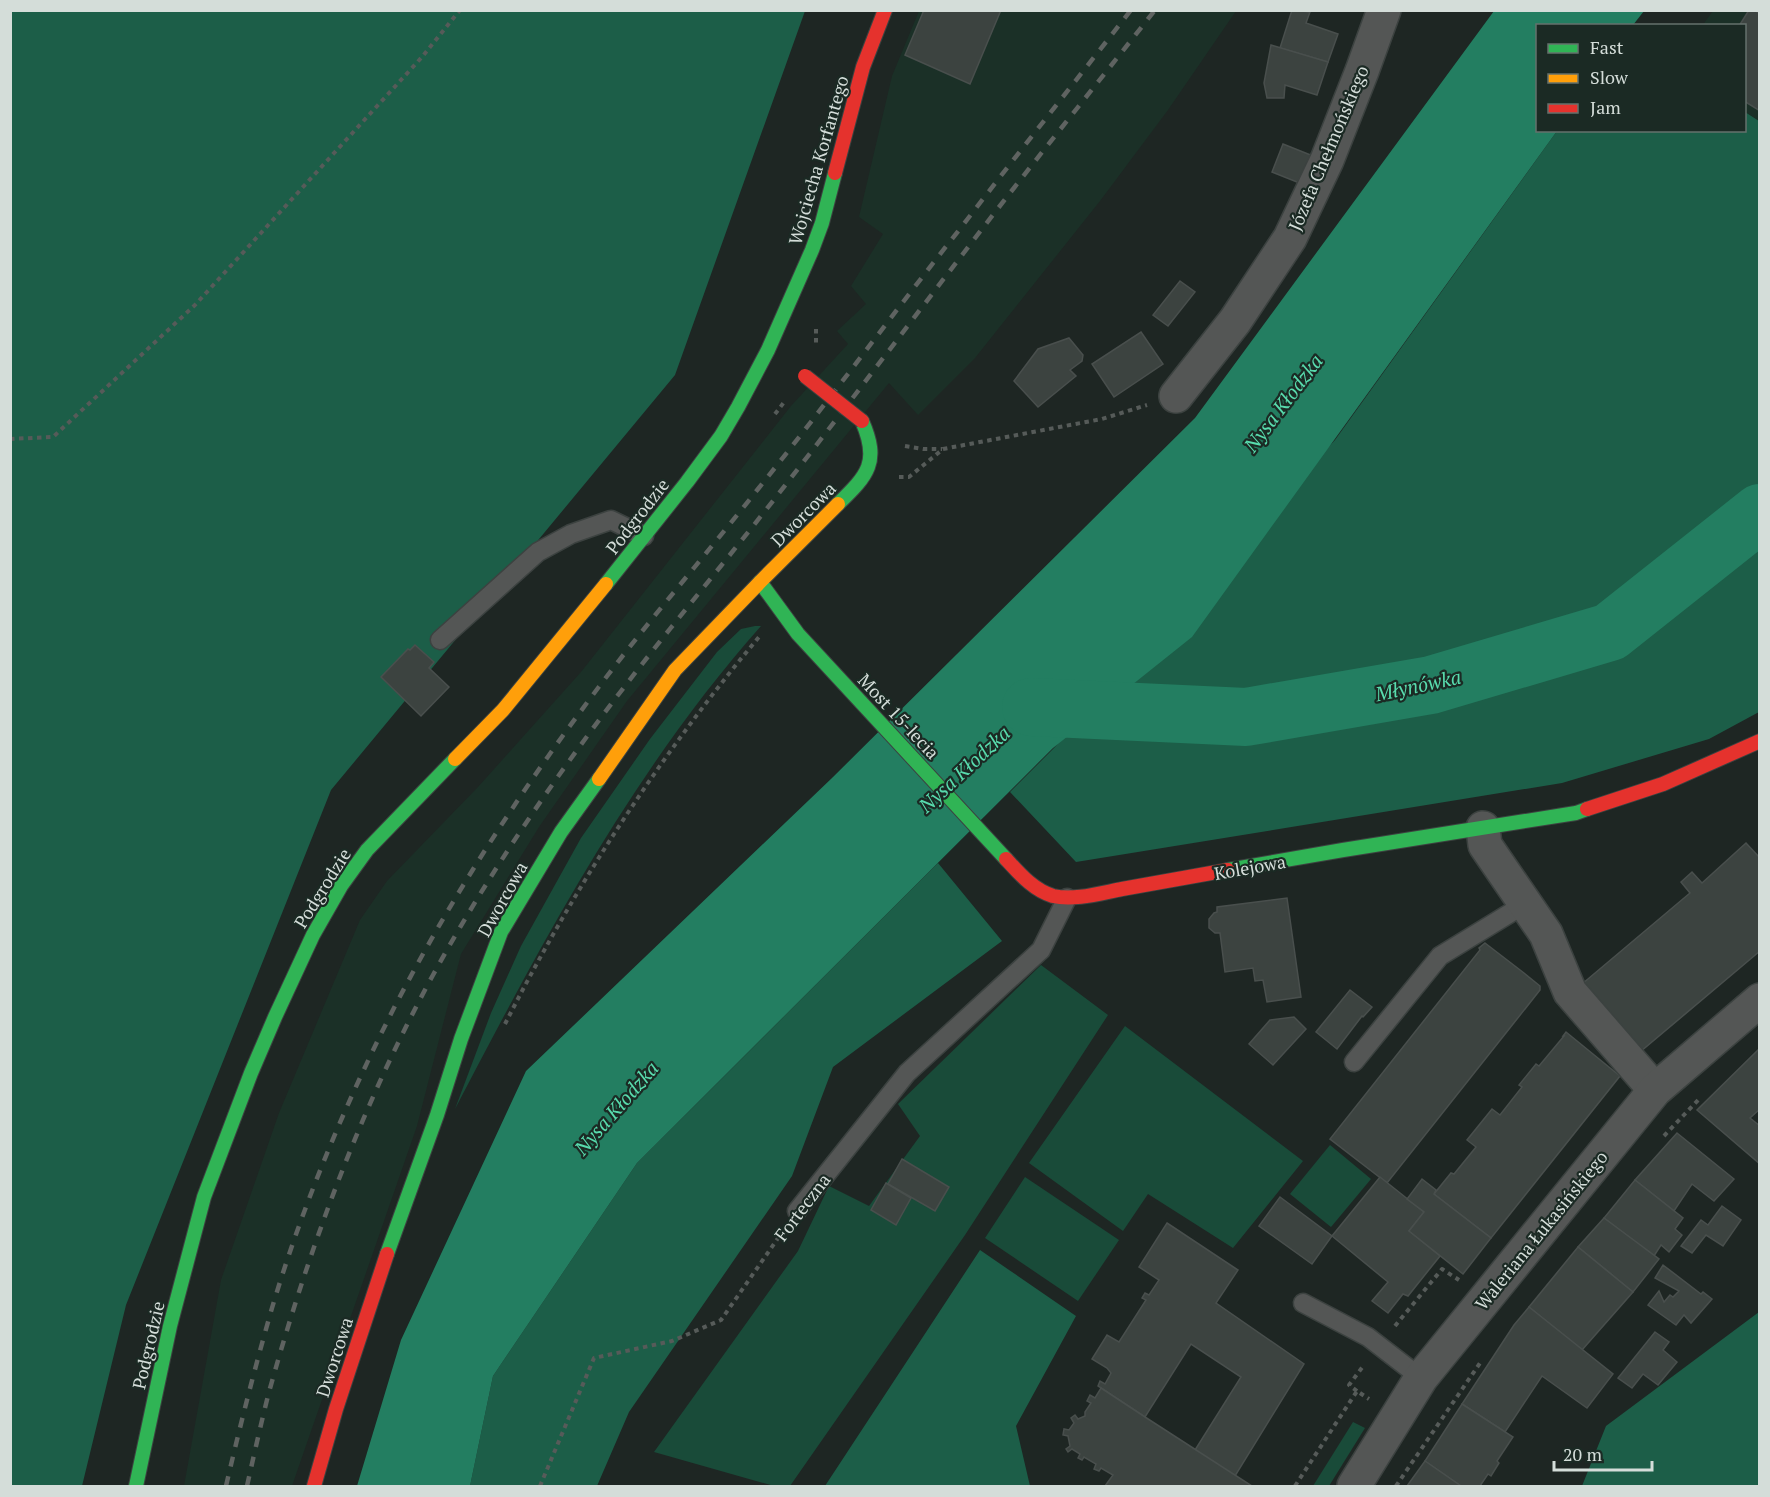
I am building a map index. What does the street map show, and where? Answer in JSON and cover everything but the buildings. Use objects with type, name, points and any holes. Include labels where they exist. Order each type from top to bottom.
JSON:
[{"type":"street","name":"Wojciecha Korfantego","points":[[772,353],[822,223],[863,67],[885,10]]},
{"type":"street","name":"Józefa Chełmońskiego","points":[[1176,396],[1235,321],[1290,238],[1327,160],[1384,10]]},
{"type":"street","name":"Podgrodzie","points":[[136,1486],[170,1326],[204,1197],[255,1064],[321,920],[341,886],[367,850],[503,710],[687,482],[721,436],[772,353]]},
{"type":"street","name":"Dworcowa","points":[[314,1486],[336,1409],[396,1226],[501,932],[561,832],[675,670],[854,490],[866,474],[873,457],[870,439],[862,421],[800,373]]},
{"type":"street","points":[[760,582],[781,611]]},
{"type":"street","name":"Most 15-lecia","points":[[781,611],[798,634],[1022,876]]},
{"type":"street","name":"Kolejowa","points":[[1022,876],[1038,890],[1052,896],[1067,898],[1343,850],[1576,813],[1663,784],[1760,741]]},
{"type":"street","points":[[1483,828],[1485,845],[1546,934],[1570,992],[1655,1090]]},
{"type":"street","name":"Waleriana Łukasińskiego","points":[[1354,1486],[1421,1378],[1655,1090],[1760,1000]]},
{"type":"lane","points":[[440,640],[538,552],[571,534],[610,520],[644,536]]},
{"type":"lane","name":"Forteczna","points":[[797,1211],[907,1072],[1041,950],[1067,898]]},
{"type":"lane","points":[[1354,1062],[1440,956],[1525,904]]},
{"type":"lane","points":[[1303,1303],[1368,1337],[1421,1378]]},
{"type":"path","points":[[10,439],[53,437],[195,305],[422,57],[460,10]]},
{"type":"path","points":[[768,422],[800,373],[821,356],[817,351],[815,332],[819,321]]},
{"type":"path","points":[[900,445],[922,449],[942,449],[1102,419],[1176,396]]},
{"type":"path","points":[[897,477],[909,477],[942,449]]},
{"type":"path","points":[[502,1029],[553,937],[631,807],[718,686],[781,611]]},
{"type":"path","points":[[1660,1139],[1704,1094]]},
{"type":"path","name":"Forteczna","points":[[540,1486],[594,1358],[672,1341],[720,1320],[797,1211]]},
{"type":"path","points":[[1375,1403],[1349,1384],[1442,1269],[1464,1282]]},
{"type":"path","points":[[1396,1486],[1480,1361]]},
{"type":"path","points":[[1295,1486],[1357,1391]]},
{"type":"shaded area","points":[[10,11],[805,11],[675,375],[331,790],[126,1305],[82,1486],[10,1486]]},
{"type":"shaded area","points":[[919,11],[1236,11],[1168,110],[1100,201],[975,358],[918,415],[889,383],[627,701],[539,827],[461,954],[417,1126],[292,1486],[184,1486],[221,1280],[279,1113],[360,920],[387,881],[478,787],[581,672],[791,406],[848,344],[837,331],[866,304],[851,286],[883,234],[859,217],[892,76]]},
{"type":"shaded area","points":[[1713,11],[1759,11],[1759,121],[1746,113],[1746,24],[1703,24]]},
{"type":"shaded area","points":[[1746,113],[1759,121],[1759,712],[1709,739],[1562,783],[1076,862],[1010,792],[1054,748],[1335,440],[1556,132],[1746,132]]},
{"type":"shaded area","points":[[761,626],[672,738],[593,858],[522,982],[455,1109],[491,1013],[521,946],[581,838],[650,739],[717,652],[741,629]]},
{"type":"shaded area","points":[[938,863],[1002,941],[833,1067],[792,1176],[629,1412],[597,1486],[470,1486],[493,1376],[637,1163]]},
{"type":"shaded area","points":[[1041,965],[1108,1015],[965,1235],[790,1486],[774,1486],[654,1452],[798,1251],[829,1186],[869,1206],[920,1136],[898,1104]]},
{"type":"shaded area","points":[[1125,1026],[1303,1161],[1233,1248],[1148,1194],[1123,1231],[1029,1163]]},
{"type":"shaded area","points":[[1330,1145],[1371,1179],[1331,1227],[1290,1194]]},
{"type":"shaded area","points":[[1025,1177],[1119,1240],[1078,1301],[985,1238]]},
{"type":"shaded area","points":[[980,1250],[1076,1316],[1016,1426],[1030,1486],[825,1486]]},
{"type":"shaded area","points":[[1759,1312],[1759,1486],[1582,1486],[1606,1426]]},
{"type":"shaded area","points":[[1353,1422],[1365,1428],[1329,1486],[1313,1486]]},
{"type":"water","name":"Nysa Kłodzka","points":[[1494,11],[1644,11],[1634,24],[1536,24],[1536,132],[1556,132],[1192,637],[1053,748],[637,1163],[493,1376],[470,1486],[357,1486],[401,1340],[526,1071],[832,778],[1195,418]]},
{"type":"waterway","name":"Młynówka","points":[[1031,707],[1246,717],[1431,685],[1610,632],[1760,513]]},
{"type":"railway","points":[[226,1486],[272,1308],[297,1230],[343,1116],[377,1042],[440,923],[516,803],[598,688],[784,456],[1131,10]]},
{"type":"railway","points":[[247,1486],[269,1392],[285,1338],[301,1285],[339,1179],[407,1025],[433,975],[495,870],[540,802],[612,703],[776,497],[992,216],[1155,10]]},
{"type":"traffic: fast","points":[[606,584],[687,482],[721,436],[738,407],[768,350],[812,250],[822,223],[835,173]]},
{"type":"traffic: fast","points":[[838,504],[857,485],[868,467],[870,447],[862,421]]},
{"type":"traffic: fast","points":[[760,582],[798,634],[1006,859]]},
{"type":"traffic: fast","points":[[136,1486],[170,1326],[204,1197],[275,1017],[313,935],[341,886],[367,850],[455,759]]},
{"type":"traffic: fast","points":[[387,1254],[437,1115],[461,1039],[501,932],[561,832],[599,779]]},
{"type":"traffic: fast","points":[[1228,870],[1576,813],[1587,809]]},
{"type":"traffic: slow","points":[[599,779],[675,670],[838,504]]},
{"type":"traffic: slow","points":[[455,759],[503,710],[606,584]]},
{"type":"traffic: jam","points":[[835,173],[863,67],[885,10]]},
{"type":"traffic: jam","points":[[805,376],[862,421]]},
{"type":"traffic: jam","points":[[1587,809],[1663,784],[1760,741]]},
{"type":"traffic: jam","points":[[1006,859],[1021,875],[1046,893],[1070,898],[1228,870]]},
{"type":"traffic: jam","points":[[314,1486],[336,1409],[387,1254]]}]
